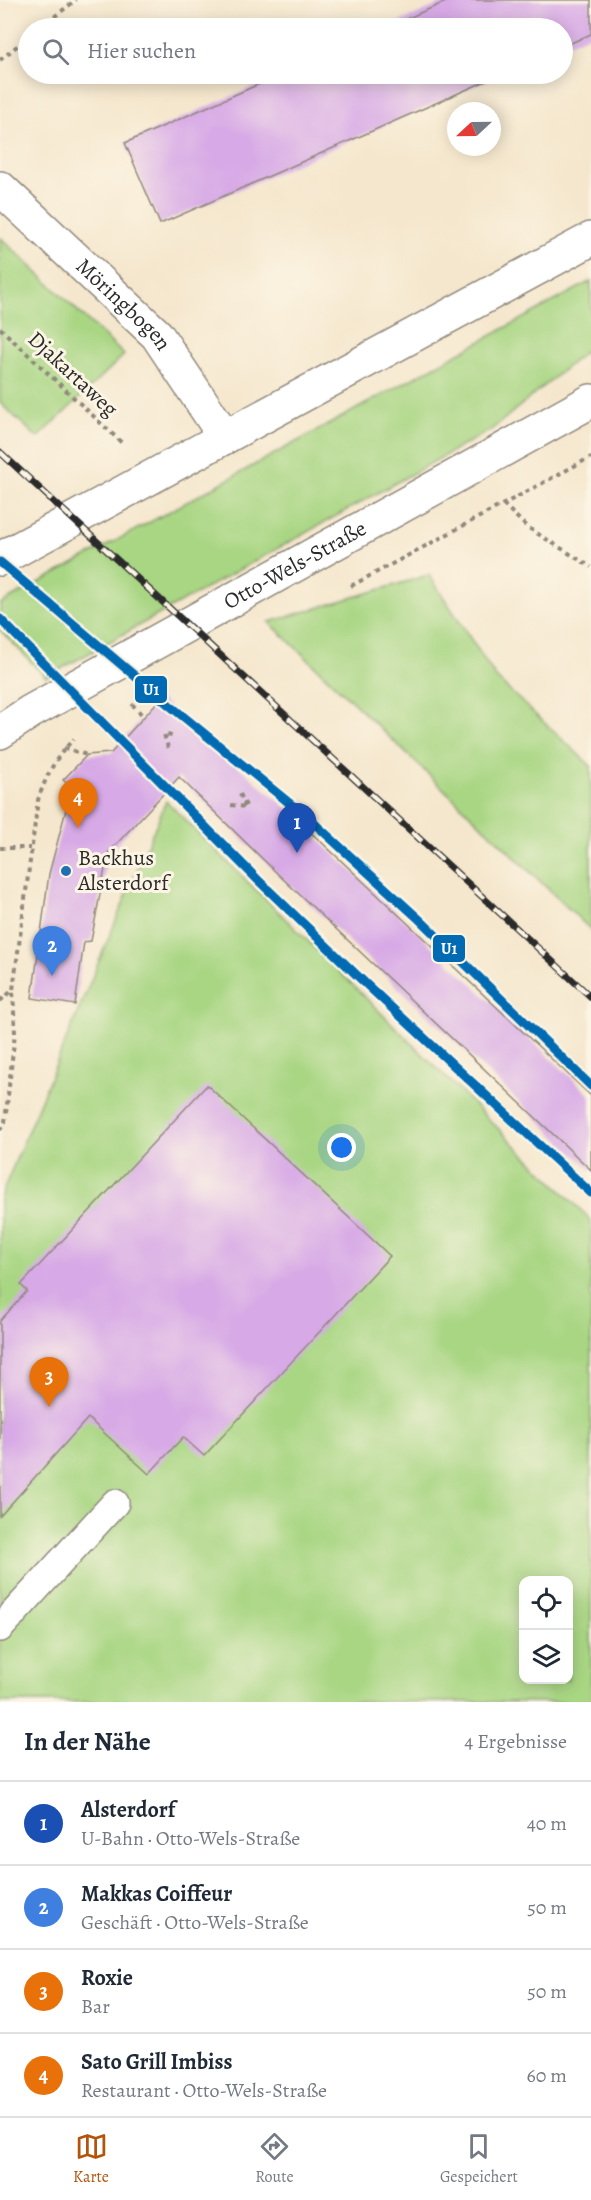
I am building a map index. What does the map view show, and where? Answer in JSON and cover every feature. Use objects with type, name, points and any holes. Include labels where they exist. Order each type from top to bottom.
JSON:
[{"type":"main road","name":"Möringbogen","points":[[0,188],[157,335],[225,437]]},
{"type":"main road","points":[[0,559],[591,239]]},
{"type":"main road","name":"Otto-Wels-Straße","points":[[0,732],[30,712],[591,401]]},
{"type":"lane","points":[[0,1628],[115,1503]]},
{"type":"path","points":[[53,18],[76,0]]},
{"type":"path","points":[[0,60],[18,46]]},
{"type":"path","name":"Djakartaweg","points":[[0,328],[123,445]]},
{"type":"path","points":[[531,490],[591,457]]},
{"type":"path","points":[[503,504],[527,527],[591,567]]},
{"type":"path","points":[[132,704],[143,716]]},
{"type":"path","points":[[168,748],[164,734],[175,737]]},
{"type":"path","points":[[0,1130],[5,1122],[15,1033],[13,990],[38,800],[44,782],[64,749],[87,755]]},
{"type":"path","points":[[231,805],[246,807],[240,795]]},
{"type":"path","points":[[0,848],[30,848]]},
{"type":"path","points":[[0,1001],[13,990]]},
{"type":"green space","points":[[0,237],[124,355],[38,438],[0,403]]},
{"type":"green space","points":[[591,281],[591,347],[491,430],[46,677],[0,630],[0,604]]},
{"type":"green space","points":[[429,575],[497,679],[591,766],[591,930],[269,622]]},
{"type":"green space","points":[[166,801],[591,1220],[591,1702],[0,1702],[0,1198]]},
{"type":"building","points":[[450,0],[591,0],[591,34],[573,42],[573,18],[408,18]]},
{"type":"building","points":[[259,84],[479,84],[160,224],[125,143]]},
{"type":"building","points":[[160,699],[296,816],[294,819],[591,1096],[591,1170],[281,877],[179,777],[108,853],[91,941],[84,942],[75,1005],[32,998],[49,874],[72,787],[63,780],[87,755],[111,753]]},
{"type":"building","points":[[207,1085],[390,1256],[204,1456],[183,1437],[149,1474],[88,1418],[0,1516],[0,1321],[27,1291],[21,1285]]},
{"type":"railway","points":[[0,452],[591,997]]},
{"type":"transit line","name":"U1","points":[[0,562],[315,824],[419,919],[591,1086]]},
{"type":"transit line","name":"U1","points":[[0,619],[258,880],[366,984],[591,1193]]},
{"type":"place","name":"Sato Grill Imbiss","points":[[78,828]]},
{"type":"place","name":"Alsterdorf","points":[[297,853]]},
{"type":"place","name":"Backhus Alsterdorf","points":[[66,871]]},
{"type":"place","name":"Makkas Coiffeur","points":[[52,976]]},
{"type":"place","name":"Roxie","points":[[49,1407]]}]
